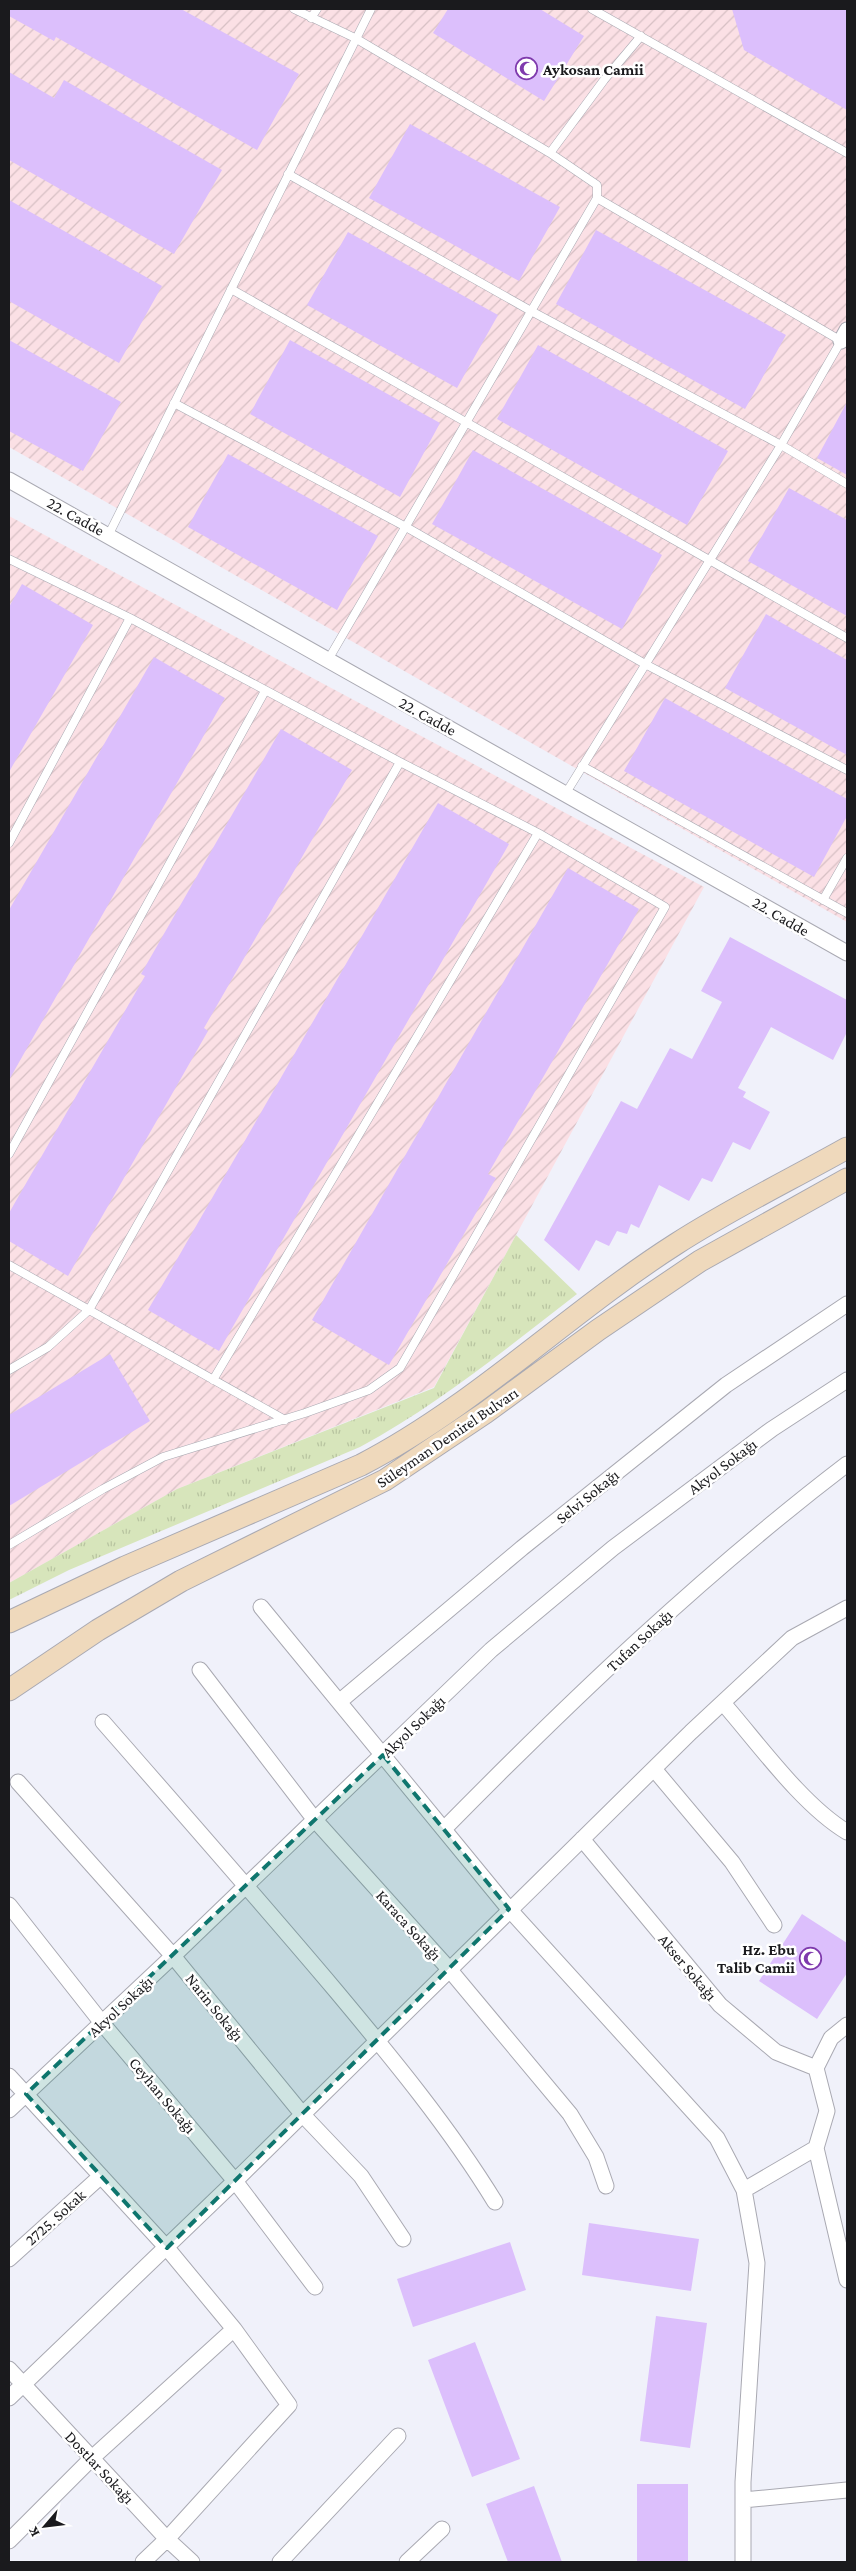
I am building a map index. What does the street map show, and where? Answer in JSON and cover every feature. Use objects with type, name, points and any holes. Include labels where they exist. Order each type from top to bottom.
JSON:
[{"type":"main road","name":"Süleyman Demirel Bulvarı","points":[[9,1622],[125,1567],[361,1465],[389,1451],[454,1407],[676,1244],[847,1148]]},
{"type":"main road","name":"Süleyman Demirel Bulvarı","points":[[10,1688],[98,1630],[181,1581],[386,1480],[485,1413],[598,1330],[700,1261],[838,1191],[847,1179]]},
{"type":"street","name":"22. Cadde","points":[[9,480],[109,534],[847,954]]},
{"type":"street","name":"Selvi Sokağı","points":[[339,1702],[522,1548],[726,1385],[847,1304]]},
{"type":"street","name":"Akyol Sokağı","points":[[9,2110],[173,1956],[491,1650],[613,1548],[772,1429],[847,1380]]},
{"type":"street","name":"Tufan Sokağı","points":[[444,1829],[538,1733],[696,1586],[787,1510],[847,1464]]},
{"type":"street","points":[[261,1607],[510,1909],[717,2138],[744,2190],[757,2263],[743,2500],[743,2562]]},
{"type":"street","points":[[9,2398],[303,2115],[510,1909],[723,1703],[792,1638],[847,1608]]},
{"type":"street","name":"Karaca Sokağı","points":[[200,1670],[315,1820],[449,1969],[570,2114],[596,2157],[606,2186]]},
{"type":"street","points":[[723,1703],[793,1784],[834,1824],[847,1832]]},
{"type":"street","points":[[103,1722],[247,1885],[377,2041],[470,2161],[495,2202]]},
{"type":"street","points":[[654,1769],[732,1862],[774,1925]]},
{"type":"street","name":"Narin Sokağı","points":[[18,1782],[173,1956],[303,2115],[361,2176],[403,2239]]},
{"type":"street","name":"Akser Sokağı","points":[[582,1839],[720,2005],[776,2052],[816,2068]]},
{"type":"street","name":"Ceyhan Sokağı","points":[[9,1905],[102,2022],[235,2181],[315,2287]]},
{"type":"street","points":[[847,2025],[831,2038],[816,2068],[827,2111],[816,2148],[841,2227],[847,2280]]},
{"type":"street","points":[[9,2076],[166,2248],[234,2329],[289,2405],[167,2539],[143,2562]]},
{"type":"street","points":[[744,2190],[816,2148]]},
{"type":"street","name":"2725. Sokak","points":[[9,2258],[101,2176]]},
{"type":"street","points":[[9,2541],[92,2458],[234,2329]]},
{"type":"street","name":"Dostlar Sokağı","points":[[9,2369],[167,2539],[192,2562]]},
{"type":"street","points":[[280,2562],[398,2436]]},
{"type":"street","points":[[743,2500],[847,2490]]},
{"type":"street","points":[[408,2562],[442,2529]]},
{"type":"lane","points":[[294,9],[355,38],[550,153],[597,185],[597,198],[328,660]]},
{"type":"lane","points":[[311,18],[317,9]]},
{"type":"lane","points":[[109,534],[371,9]]},
{"type":"lane","points":[[592,9],[847,153]]},
{"type":"lane","points":[[550,153],[604,80],[641,36]]},
{"type":"lane","points":[[288,174],[531,311],[780,445],[847,484]]},
{"type":"lane","points":[[566,793],[845,338],[597,198]]},
{"type":"lane","points":[[231,289],[708,562],[847,638]]},
{"type":"lane","points":[[174,403],[406,527],[645,664],[847,770]]},
{"type":"lane","points":[[9,559],[130,618],[538,834],[665,907],[400,1368],[369,1390],[285,1420],[163,1457],[103,1489],[9,1545]]},
{"type":"lane","points":[[9,843],[130,618]]},
{"type":"lane","points":[[9,1154],[265,691]]},
{"type":"lane","points":[[9,1370],[48,1347],[89,1310],[400,762]]},
{"type":"lane","points":[[582,766],[847,913]]},
{"type":"lane","points":[[213,1380],[538,834]]},
{"type":"lane","points":[[823,900],[847,858]]},
{"type":"lane","points":[[9,1265],[285,1420]]},
{"type":"highlighted area","points":[[383,1755],[509,1909],[167,2248],[26,2094]]},
{"type":"shaded area","points":[[9,9],[847,9],[847,922],[9,447]]},
{"type":"shaded area","points":[[9,516],[704,887],[434,1387],[177,1489],[9,1583]]},
{"type":"green space","points":[[516,1235],[577,1294],[472,1375],[389,1431],[360,1447],[69,1570],[9,1600],[9,1583],[177,1489],[434,1388]]},
{"type":"building","points":[[9,9],[181,9],[299,74],[257,150],[56,37],[54,41],[9,16]]},
{"type":"building","name":"Aykosan Camii","points":[[448,9],[540,9],[584,36],[544,101],[433,33]]},
{"type":"building","points":[[732,9],[847,9],[847,110],[744,50]]},
{"type":"building","points":[[9,72],[54,98],[64,80],[222,170],[174,254],[9,160]]},
{"type":"building","points":[[410,124],[560,207],[519,281],[369,198]]},
{"type":"building","points":[[9,200],[162,286],[119,363],[9,301]]},
{"type":"building","points":[[596,230],[786,335],[745,409],[556,304]]},
{"type":"building","points":[[348,232],[498,315],[457,388],[307,305]]},
{"type":"building","points":[[9,340],[121,402],[83,471],[9,431]]},
{"type":"building","points":[[290,340],[440,423],[400,497],[250,414]]},
{"type":"building","points":[[538,345],[728,451],[687,525],[497,419]]},
{"type":"building","points":[[847,402],[847,475],[817,458]]},
{"type":"building","points":[[473,450],[662,555],[622,629],[432,524]]},
{"type":"building","points":[[228,454],[378,536],[337,610],[188,527]]},
{"type":"building","points":[[789,488],[847,520],[847,616],[748,561]]},
{"type":"building","points":[[22,584],[93,625],[9,772],[9,607]]},
{"type":"building","points":[[766,614],[847,660],[847,755],[725,688]]},
{"type":"building","points":[[154,657],[225,698],[9,1080],[9,910]]},
{"type":"building","points":[[665,698],[847,799],[847,816],[814,877],[624,771]]},
{"type":"building","points":[[281,729],[352,770],[204,1028],[208,1031],[68,1276],[9,1241],[9,1213],[145,976],[141,974]]},
{"type":"building","points":[[438,803],[509,844],[219,1351],[148,1310]]},
{"type":"building","points":[[568,868],[639,909],[488,1174],[496,1178],[389,1365],[312,1320]]},
{"type":"building","points":[[730,937],[847,1000],[847,1032],[833,1060],[771,1027],[738,1088],[746,1092],[743,1097],[770,1112],[750,1150],[733,1142],[712,1182],[702,1178],[689,1201],[659,1185],[639,1228],[631,1224],[627,1234],[617,1231],[609,1246],[596,1240],[579,1271],[544,1240],[621,1101],[637,1109],[670,1048],[692,1059],[722,1002],[701,991]]},
{"type":"building","points":[[110,1354],[150,1421],[9,1506],[9,1415]]},
{"type":"building","name":"Hz. Ebu Talib Camii","points":[[802,1914],[847,1943],[847,1973],[817,2019],[759,1981]]},
{"type":"building","points":[[589,2223],[699,2239],[691,2291],[582,2275]]},
{"type":"building","points":[[510,2242],[526,2290],[413,2327],[397,2279]]},
{"type":"building","points":[[656,2316],[707,2323],[690,2448],[640,2441]]},
{"type":"building","points":[[475,2342],[520,2459],[472,2477],[428,2360]]},
{"type":"building","points":[[637,2484],[688,2484],[688,2562],[637,2562]]},
{"type":"building","points":[[534,2486],[562,2562],[508,2562],[486,2504]]},
{"type":"place","name":"Aykosan Camii","points":[[527,69]]},
{"type":"place","name":"Hz. Ebu Talib Camii","points":[[811,1958]]}]
